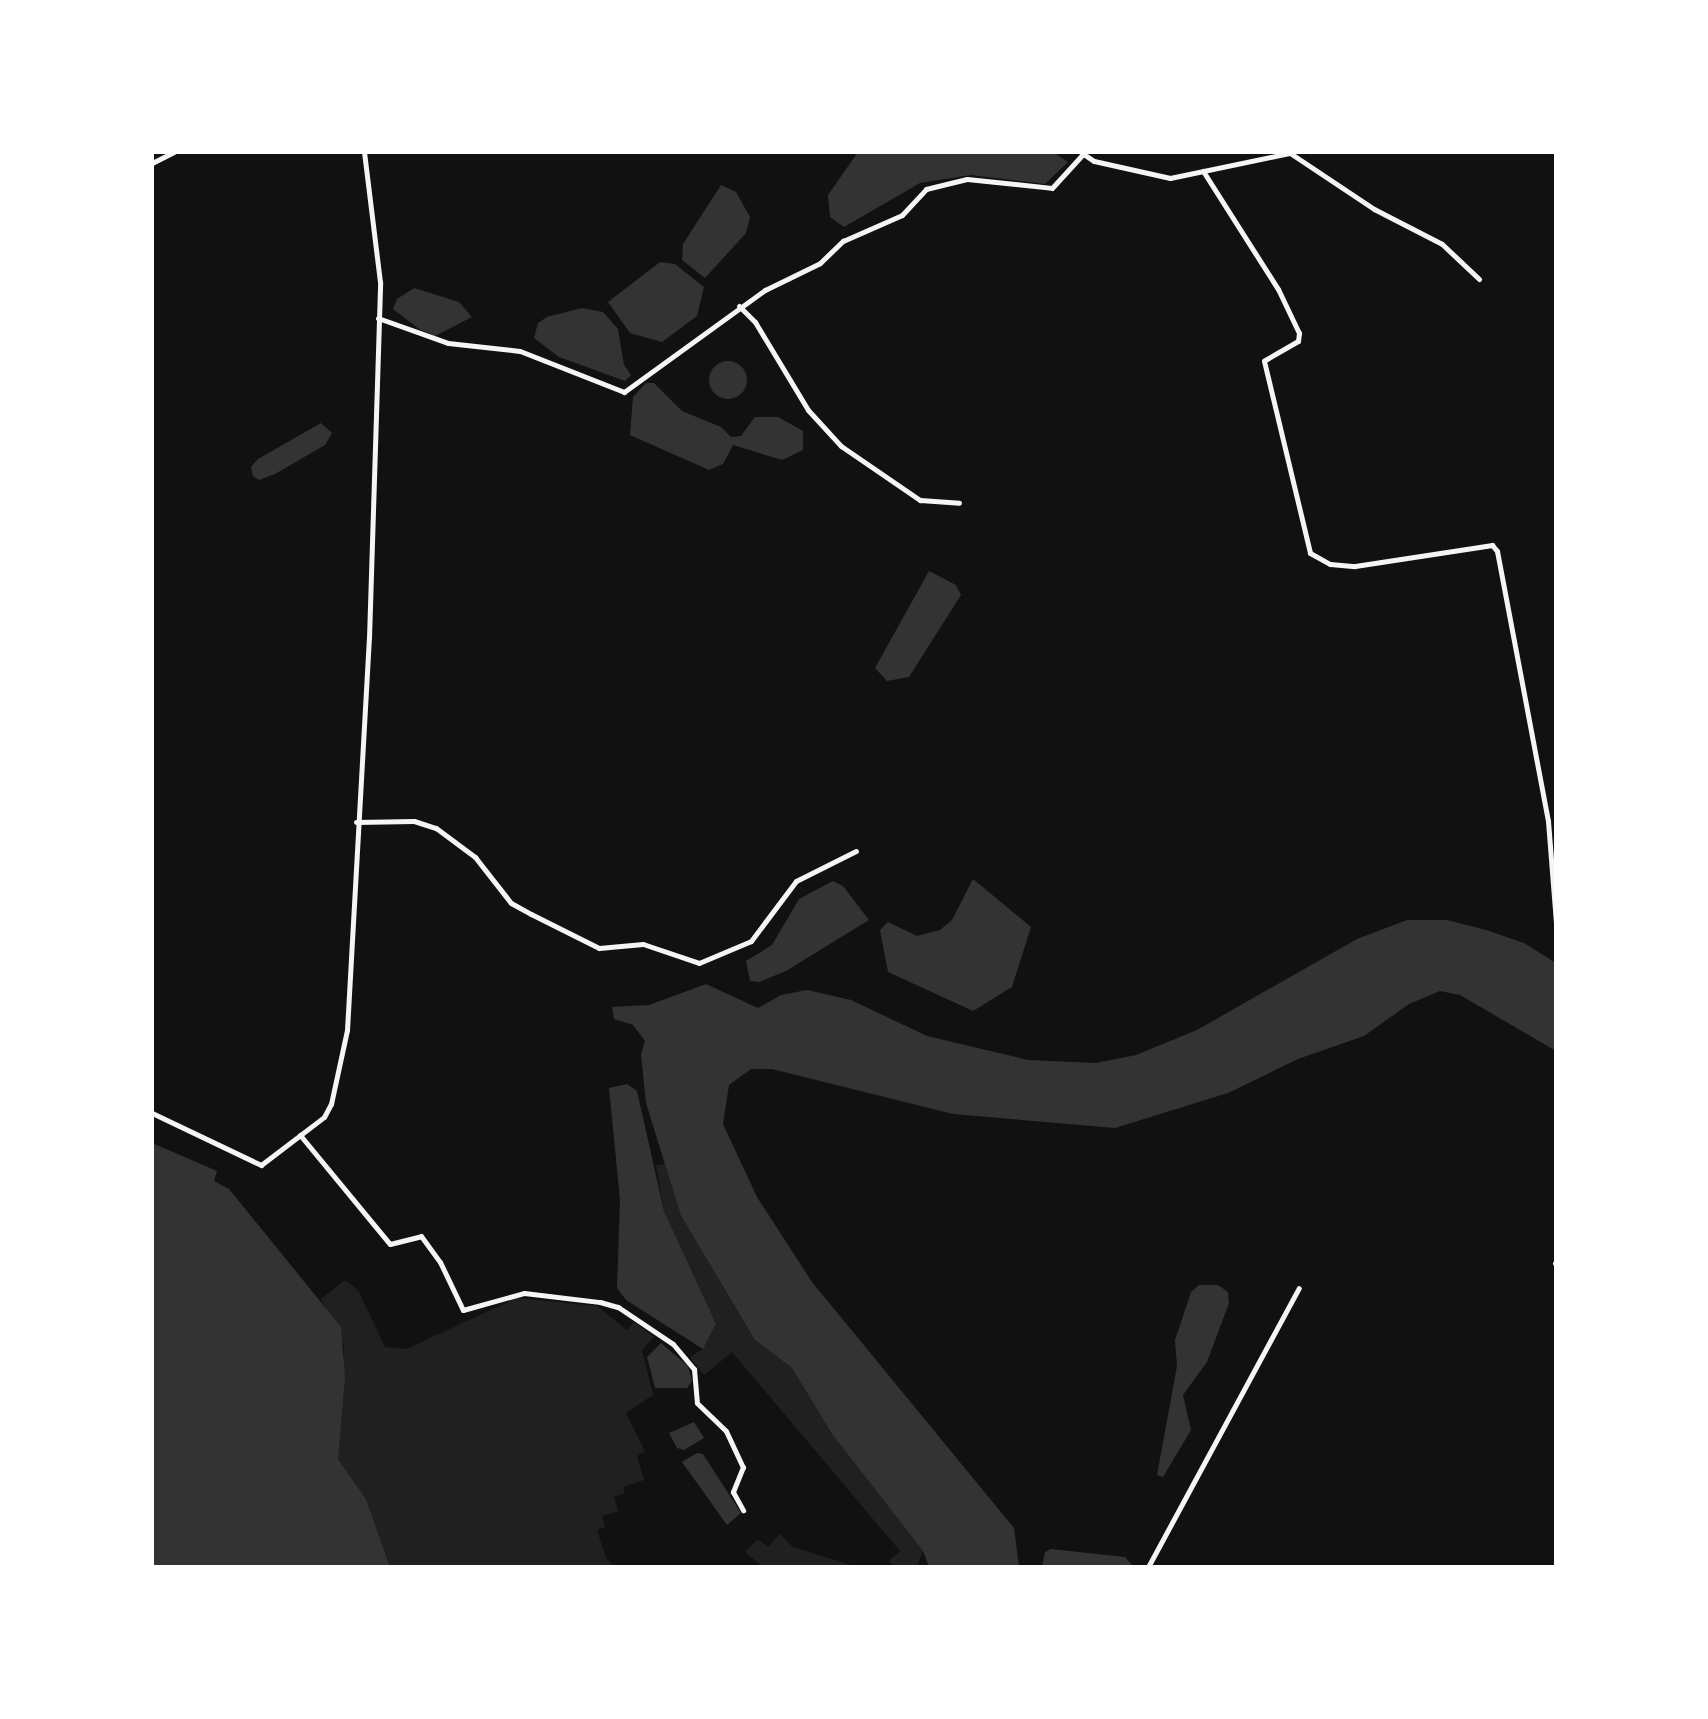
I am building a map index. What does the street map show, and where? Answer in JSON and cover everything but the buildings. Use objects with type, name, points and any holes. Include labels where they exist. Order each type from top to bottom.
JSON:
[{"type":"street","points":[[152,163],[174,152]]},
{"type":"street","points":[[152,1113],[261,1165],[329,1108],[347,1030],[356,822],[369,638],[378,318],[377,227],[367,205],[364,152]]},
{"type":"street","points":[[378,318],[448,343],[520,351],[624,392],[739,306],[820,263],[843,241],[902,215],[926,189],[967,179],[1052,188],[1082,153],[1170,178],[1266,154],[1293,154],[1374,209],[1442,244],[1479,279]]},
{"type":"street","points":[[1203,171],[1278,289],[1299,333],[1298,341],[1264,361],[1310,553],[1330,564],[1355,566],[1492,545],[1497,551],[1548,821],[1556,922]]},
{"type":"street","points":[[739,306],[755,322],[808,410],[841,446],[920,500],[959,503]]},
{"type":"street","points":[[356,822],[414,821],[436,828],[475,857],[511,903],[531,914],[601,948],[643,944],[699,963],[751,941],[796,881],[856,851]]},
{"type":"street","points":[[300,1135],[390,1244],[421,1236],[440,1262],[463,1310],[524,1293],[600,1302],[618,1307],[673,1344],[694,1369],[696,1400],[726,1431],[743,1467],[733,1492],[743,1510]]},
{"type":"street","points":[[1148,1567],[1299,1288]]},
{"type":"shaded area","points":[[858,152],[1053,152],[1068,162],[1045,184],[971,175],[920,183],[844,227],[830,217],[828,195]]},
{"type":"shaded area","points":[[721,185],[736,192],[750,217],[746,233],[705,278],[682,260],[683,244]]},
{"type":"shaded area","points":[[660,262],[675,264],[704,287],[697,316],[662,342],[630,333],[608,302]]},
{"type":"shaded area","points":[[414,288],[459,302],[472,317],[435,336],[419,329],[393,309],[397,299]]},
{"type":"shaded area","points":[[582,308],[603,312],[618,329],[624,365],[631,375],[625,381],[559,357],[534,338],[538,323],[547,317]]},
{"type":"shaded area","points":[[728,361],[742,366],[747,380],[742,394],[728,399],[714,394],[709,380],[714,366]]},
{"type":"shaded area","points":[[646,383],[654,383],[682,411],[721,427],[731,437],[741,436],[755,417],[778,417],[803,431],[803,450],[782,460],[733,445],[723,464],[709,470],[630,435],[633,397]]},
{"type":"shaded area","points":[[321,423],[332,433],[325,445],[275,474],[259,480],[253,476],[251,467],[258,459]]},
{"type":"shaded area","points":[[929,571],[956,585],[961,595],[909,677],[887,681],[875,668]]},
{"type":"shaded area","points":[[973,879],[1031,927],[1012,987],[973,1011],[888,972],[880,930],[888,922],[917,936],[940,930],[952,920]]},
{"type":"shaded area","points":[[833,881],[843,886],[869,920],[786,971],[759,982],[750,981],[746,961],[772,945],[799,899]]},
{"type":"shaded area","points":[[1407,920],[1447,920],[1486,930],[1524,943],[1556,963],[1556,1051],[1460,995],[1440,991],[1409,1004],[1364,1036],[1298,1059],[1228,1093],[1115,1128],[953,1114],[772,1069],[751,1069],[729,1085],[723,1124],[757,1197],[812,1282],[1014,1528],[1019,1567],[929,1567],[923,1551],[832,1434],[792,1368],[755,1340],[681,1216],[646,1103],[641,1054],[645,1041],[633,1025],[614,1019],[612,1007],[649,1005],[706,984],[758,1008],[781,995],[807,990],[851,1000],[927,1036],[1028,1060],[1096,1063],[1136,1055],[1197,1030],[1357,939]]},
{"type":"shaded area","points":[[627,1084],[637,1091],[664,1211],[716,1324],[703,1349],[626,1300],[617,1288],[620,1200],[609,1088]]},
{"type":"shaded area","points":[[152,1143],[217,1171],[214,1181],[229,1189],[341,1327],[345,1377],[338,1459],[366,1499],[390,1567],[152,1567]]},
{"type":"shaded area","points":[[665,1164],[681,1216],[755,1340],[792,1368],[832,1434],[923,1551],[917,1567],[894,1567],[889,1561],[900,1551],[732,1352],[704,1375],[690,1357],[703,1349],[716,1325],[664,1211],[656,1165]]},
{"type":"shaded area","points":[[345,1280],[358,1290],[385,1347],[406,1349],[517,1298],[597,1306],[627,1330],[634,1322],[654,1337],[642,1350],[653,1395],[626,1413],[645,1451],[637,1456],[644,1480],[623,1487],[625,1493],[614,1497],[618,1511],[602,1516],[605,1527],[597,1530],[606,1558],[615,1567],[390,1567],[366,1499],[338,1459],[344,1346],[321,1299]]},
{"type":"shaded area","points":[[1199,1285],[1218,1285],[1228,1292],[1229,1303],[1207,1362],[1183,1395],[1191,1430],[1163,1477],[1157,1475],[1177,1366],[1175,1340],[1191,1292]]},
{"type":"shaded area","points":[[661,1343],[688,1366],[692,1381],[687,1388],[655,1388],[647,1357]]},
{"type":"shaded area","points":[[694,1422],[704,1438],[684,1450],[677,1448],[669,1433]]},
{"type":"shaded area","points":[[697,1453],[703,1454],[741,1513],[727,1525],[682,1462]]},
{"type":"shaded area","points":[[780,1534],[793,1547],[857,1567],[763,1567],[745,1552],[758,1539],[768,1547]]},
{"type":"shaded area","points":[[1051,1549],[1125,1557],[1134,1567],[1042,1567],[1045,1552]]}]
